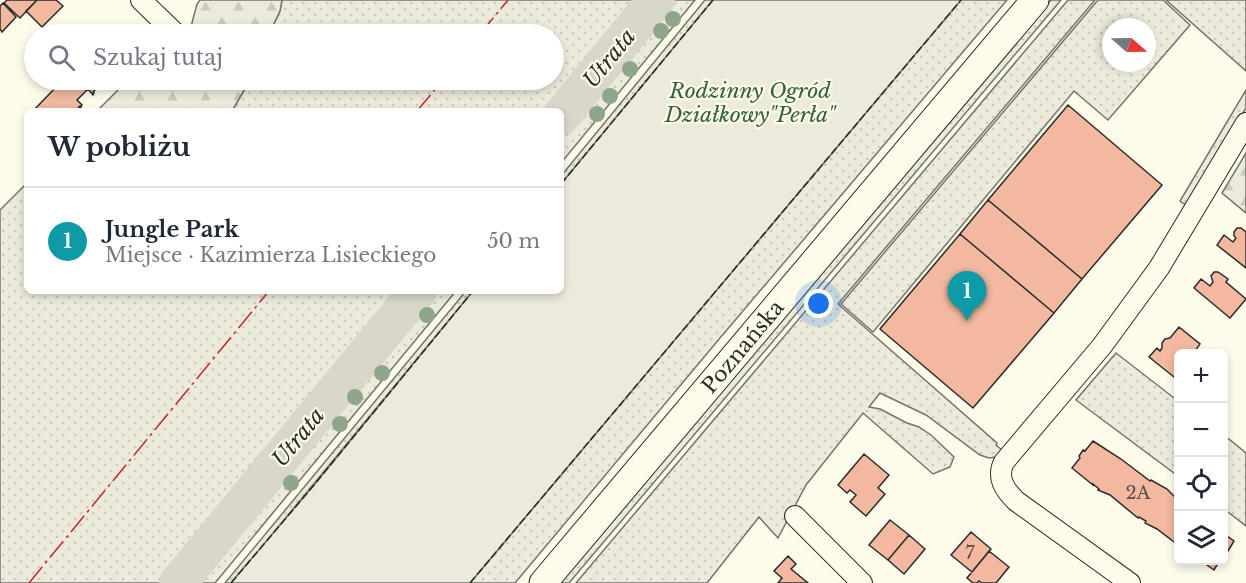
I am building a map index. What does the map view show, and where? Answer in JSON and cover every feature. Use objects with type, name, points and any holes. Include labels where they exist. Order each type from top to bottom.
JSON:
[{"type":"main road","name":"Poznańska","points":[[543,583],[1035,0]]},
{"type":"street","points":[[141,0],[166,24]]},
{"type":"street","points":[[1130,583],[1017,501],[1003,485],[1000,472],[1004,462],[1102,346],[1159,268],[1246,123]]},
{"type":"street","points":[[795,516],[862,583]]},
{"type":"green space","points":[[200,0],[282,0],[274,24],[192,24]]},
{"type":"green space","points":[[282,0],[648,0],[558,108],[234,108],[244,90],[564,90],[564,24],[274,24]]},
{"type":"green space","points":[[672,0],[695,0],[564,159],[564,130]]},
{"type":"green space","points":[[705,0],[713,0],[564,180],[564,172]]},
{"type":"green space","name":"Rodzinny Ogród Działkowy\"Perła\"","points":[[713,0],[961,0],[470,583],[231,583],[471,294],[564,294],[564,180]]},
{"type":"green space","points":[[961,0],[1007,0],[515,583],[470,583]]},
{"type":"green space","points":[[1051,0],[1061,0],[569,583],[559,583]]},
{"type":"green space","points":[[1068,0],[1095,0],[838,304],[997,443],[996,445],[1002,450],[996,457],[989,458],[980,455],[926,415],[880,393],[869,407],[880,409],[931,435],[954,457],[950,467],[933,474],[863,413],[806,485],[778,538],[759,517],[707,583],[576,583]]},
{"type":"green space","points":[[1098,0],[1163,0],[1190,25],[1156,64],[1156,18],[1102,18],[1102,72],[1149,72],[1108,120],[1074,91],[873,332],[841,304]]},
{"type":"green space","points":[[1166,0],[1246,0],[1246,71]]},
{"type":"green space","points":[[118,90],[244,90],[234,108],[100,108]]},
{"type":"green space","points":[[1246,90],[1246,108],[1187,206],[1180,201]]},
{"type":"green space","points":[[1246,153],[1246,213],[1222,193]]},
{"type":"green space","points":[[24,186],[24,294],[407,294],[169,583],[0,583],[0,210]]},
{"type":"green space","points":[[428,294],[454,294],[215,583],[188,583]]},
{"type":"green space","points":[[464,294],[471,294],[255,555],[231,583],[225,583]]},
{"type":"green space","points":[[1116,353],[1174,398],[1174,473],[1076,400]]},
{"type":"green space","points":[[1228,438],[1246,453],[1246,526],[1228,512]]},
{"type":"building","points":[[7,0],[37,0],[20,18],[4,3]]},
{"type":"building","points":[[37,0],[56,0],[63,6],[45,24],[39,24],[26,11]]},
{"type":"building","points":[[3,3],[16,17],[2,32],[0,6]]},
{"type":"building","points":[[53,90],[87,90],[77,100],[82,105],[81,107],[36,108]]},
{"type":"building","points":[[1068,105],[1162,185],[1082,279],[988,200]]},
{"type":"building","points":[[988,200],[1082,279],[1054,313],[960,234]]},
{"type":"building","points":[[1237,228],[1246,232],[1246,268],[1217,245],[1224,235],[1233,242]]},
{"type":"building","points":[[960,234],[1054,313],[973,408],[880,329]]},
{"type":"building","points":[[1214,272],[1228,279],[1226,282],[1246,299],[1230,318],[1194,288],[1201,279],[1210,286]]},
{"type":"building","points":[[1179,327],[1200,344],[1196,349],[1174,349],[1174,377],[1149,357],[1157,348],[1160,351],[1165,339],[1170,338]]},
{"type":"building","points":[[1093,441],[1150,481],[1167,489],[1174,496],[1174,542],[1145,523],[1146,521],[1138,518],[1110,495],[1098,490],[1072,468],[1083,450],[1085,451]]},
{"type":"building","points":[[864,454],[889,475],[878,488],[885,494],[866,516],[850,502],[856,495],[850,490],[847,493],[838,485]]},
{"type":"building","points":[[890,520],[909,535],[888,560],[869,545]]},
{"type":"building","points":[[971,532],[991,549],[972,572],[951,555]]},
{"type":"building","points":[[909,535],[925,549],[904,574],[888,560]]},
{"type":"building","points":[[1228,537],[1234,541],[1228,551]]},
{"type":"building","points":[[989,551],[1009,567],[996,583],[979,581],[973,583],[967,578]]},
{"type":"building","points":[[788,556],[796,564],[791,569],[808,583],[778,583],[782,578],[774,571]]},
{"type":"building","points":[[1207,565],[1217,565],[1214,570]]},
{"type":"waterway","name":"Utrata","points":[[564,112],[656,0]]},
{"type":"waterway","name":"Utrata","points":[[178,583],[416,294]]},
{"type":"fence","points":[[564,180],[713,0]]},
{"type":"fence","points":[[470,583],[961,0]]},
{"type":"fence","points":[[231,583],[471,294]]},
{"type":"power","points":[[488,24],[508,0]]},
{"type":"power","points":[[420,108],[435,90]]},
{"type":"power","points":[[29,583],[267,294]]},
{"type":"place","name":"Jungle Park","points":[[967,321]]}]
